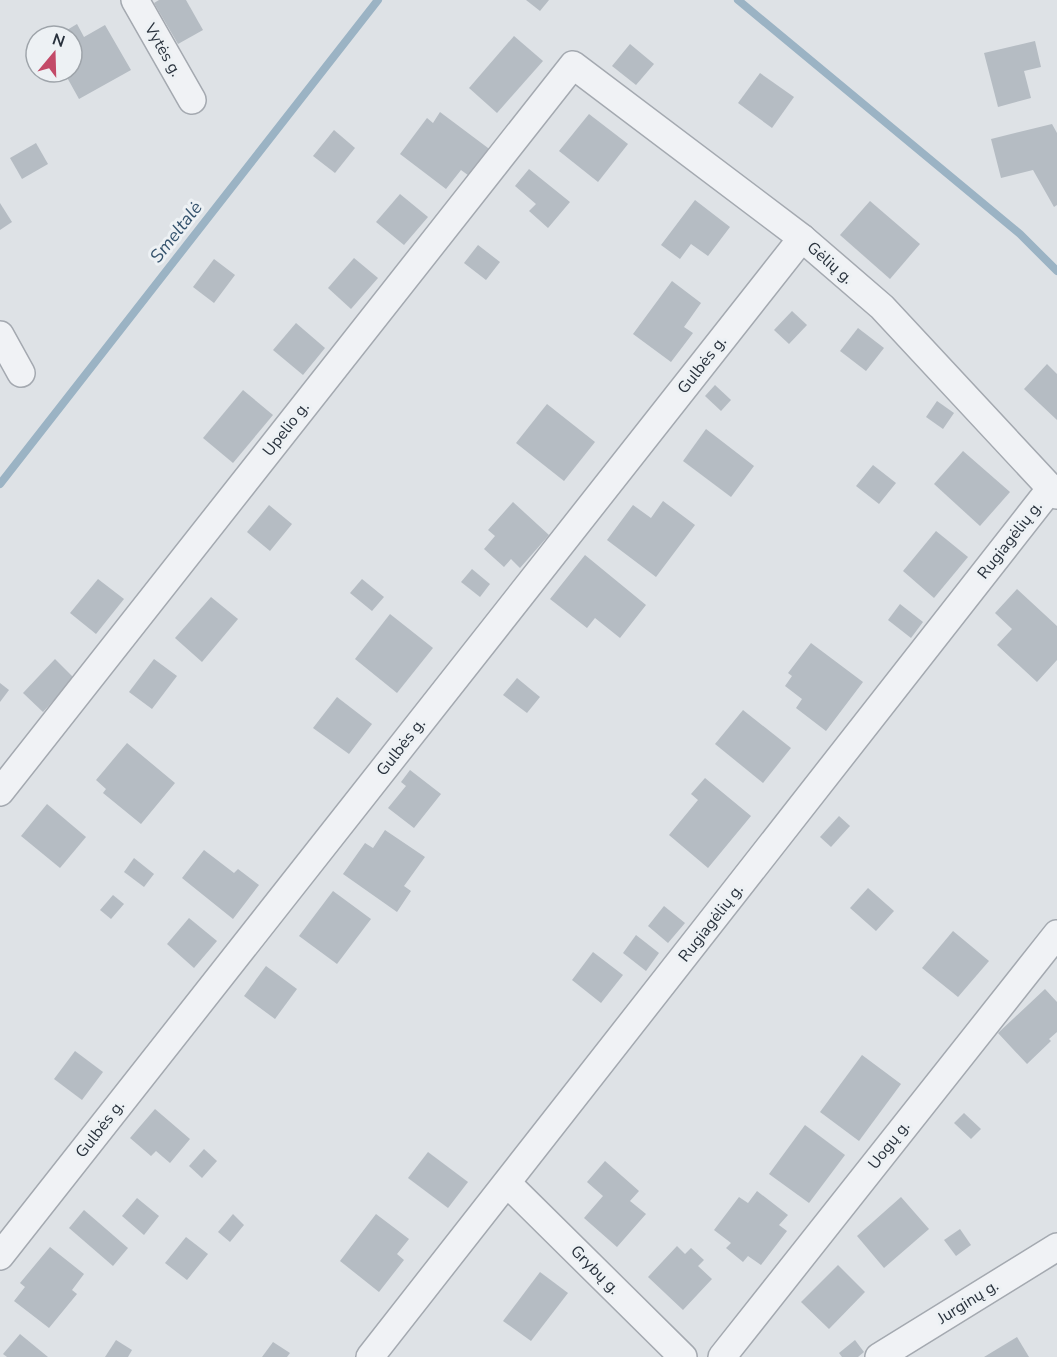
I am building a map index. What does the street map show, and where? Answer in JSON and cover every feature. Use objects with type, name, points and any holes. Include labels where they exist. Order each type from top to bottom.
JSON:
[{"type":"street","name":"Vytės g.","points":[[135,0],[192,100]]},
{"type":"street","name":"Gėlių g.","points":[[573,65],[802,238],[882,307],[1054,491]]},
{"type":"street","name":"Upelio g.","points":[[0,792],[573,65]]},
{"type":"street","name":"Gulbės g.","points":[[0,1256],[802,238]]},
{"type":"street","points":[[0,335],[21,373]]},
{"type":"street","name":"Rugiagėlių g.","points":[[370,1357],[1054,491]]},
{"type":"street","name":"Uogų g.","points":[[722,1357],[1057,934]]},
{"type":"street","name":"Grybų g.","points":[[507,1183],[683,1357]]},
{"type":"street","name":"Jurginų g.","points":[[879,1357],[1057,1247]]},
{"type":"building","points":[[159,0],[186,0],[203,30],[178,44],[154,3]]},
{"type":"building","points":[[526,0],[549,0],[540,11]]},
{"type":"building","points":[[105,25],[131,70],[79,99],[71,84],[84,84],[84,37]]},
{"type":"building","points":[[514,36],[543,61],[497,113],[469,88]]},
{"type":"building","points":[[1035,41],[1041,67],[1024,71],[1031,98],[998,107],[984,53]]},
{"type":"building","points":[[630,44],[654,64],[636,85],[612,66]]},
{"type":"building","points":[[760,73],[794,97],[772,128],[738,103]]},
{"type":"building","points":[[440,112],[492,151],[472,178],[461,170],[446,189],[400,154],[427,118],[433,123]]},
{"type":"building","points":[[589,114],[628,144],[598,182],[559,151]]},
{"type":"building","points":[[1052,124],[1057,133],[1057,205],[1054,207],[1033,170],[1001,178],[991,139]]},
{"type":"building","points":[[334,130],[355,148],[335,173],[313,156]]},
{"type":"building","points":[[36,143],[48,164],[22,179],[10,158]]},
{"type":"building","points":[[529,169],[570,202],[548,228],[529,211],[536,204],[515,186]]},
{"type":"building","points":[[400,194],[428,217],[404,245],[376,222]]},
{"type":"building","points":[[695,200],[730,227],[708,256],[691,244],[680,259],[661,245]]},
{"type":"building","points":[[870,201],[920,244],[890,279],[840,235]]},
{"type":"building","points":[[0,203],[12,222],[0,230]]},
{"type":"building","points":[[478,245],[500,262],[486,280],[464,263]]},
{"type":"building","points":[[354,258],[378,278],[351,309],[328,288]]},
{"type":"building","points":[[214,259],[235,275],[214,303],[193,287]]},
{"type":"building","points":[[672,281],[701,303],[684,327],[693,333],[671,362],[633,334]]},
{"type":"building","points":[[792,311],[807,325],[789,344],[774,330]]},
{"type":"building","points":[[296,323],[325,348],[303,375],[273,350]]},
{"type":"building","points":[[858,328],[884,348],[866,371],[840,351]]},
{"type":"building","points":[[1047,364],[1057,374],[1057,420],[1024,389]]},
{"type":"building","points":[[715,385],[731,400],[721,411],[705,396]]},
{"type":"building","points":[[243,390],[273,415],[233,463],[203,438]]},
{"type":"building","points":[[937,401],[954,413],[943,429],[926,417]]},
{"type":"building","points":[[547,404],[595,442],[564,481],[516,443]]},
{"type":"building","points":[[706,429],[754,466],[731,497],[683,461]]},
{"type":"building","points":[[963,451],[1010,492],[980,526],[934,484]]},
{"type":"building","points":[[873,465],[896,483],[879,504],[856,486]]},
{"type":"building","points":[[663,501],[695,525],[656,577],[607,540],[633,505],[651,518]]},
{"type":"building","points":[[513,502],[549,535],[520,568],[511,559],[504,567],[484,549],[495,536],[488,530]]},
{"type":"building","points":[[269,505],[292,524],[270,551],[247,532]]},
{"type":"building","points":[[936,531],[968,557],[934,598],[903,571]]},
{"type":"building","points":[[585,555],[646,605],[620,638],[595,618],[587,628],[550,599]]},
{"type":"building","points":[[472,569],[490,584],[480,597],[461,582]]},
{"type":"building","points":[[98,579],[124,599],[96,634],[70,613]]},
{"type":"building","points":[[362,579],[384,597],[372,611],[350,593]]},
{"type":"building","points":[[1017,589],[1057,626],[1057,660],[1037,682],[997,645],[1012,629],[995,613]]},
{"type":"building","points":[[211,597],[238,619],[202,662],[175,638]]},
{"type":"building","points":[[900,604],[923,622],[911,638],[888,620]]},
{"type":"building","points":[[390,614],[433,648],[397,693],[355,659]]},
{"type":"building","points":[[811,643],[863,682],[826,731],[796,708],[802,699],[785,686],[792,676],[788,673]]},
{"type":"building","points":[[55,659],[74,678],[43,712],[23,693]]},
{"type":"building","points":[[154,659],[177,676],[152,709],[129,692]]},
{"type":"building","points":[[517,678],[540,697],[527,713],[503,695]]},
{"type":"building","points":[[0,683],[9,690],[0,702]]},
{"type":"building","points":[[337,697],[372,724],[349,754],[313,728]]},
{"type":"building","points":[[743,710],[791,748],[763,783],[715,744]]},
{"type":"building","points":[[127,743],[175,783],[141,824],[103,793],[106,789],[96,780]]},
{"type":"building","points":[[410,770],[441,794],[414,828],[388,808],[406,786],[401,782]]},
{"type":"building","points":[[705,778],[751,816],[708,868],[669,835],[698,800],[691,794]]},
{"type":"building","points":[[47,804],[86,837],[60,868],[21,836]]},
{"type":"building","points":[[839,816],[850,826],[831,847],[820,837]]},
{"type":"building","points":[[385,830],[425,857],[404,886],[411,891],[397,912],[343,874],[365,843],[373,848]]},
{"type":"building","points":[[204,850],[234,873],[238,869],[259,885],[233,919],[182,878]]},
{"type":"building","points":[[134,858],[154,874],[144,887],[124,872]]},
{"type":"building","points":[[868,888],[894,911],[876,931],[850,908]]},
{"type":"building","points":[[333,891],[371,919],[337,964],[299,936]]},
{"type":"building","points":[[113,895],[124,904],[111,919],[100,910]]},
{"type":"building","points":[[664,906],[685,923],[668,943],[648,926]]},
{"type":"building","points":[[189,918],[217,941],[194,968],[167,944]]},
{"type":"building","points":[[953,931],[989,961],[958,997],[922,968]]},
{"type":"building","points":[[636,935],[659,953],[646,971],[623,953]]},
{"type":"building","points":[[593,952],[623,975],[601,1003],[572,980]]},
{"type":"building","points":[[266,966],[297,989],[275,1019],[244,996]]},
{"type":"building","points":[[1045,989],[1057,1002],[1057,1032],[1027,1064],[998,1033]]},
{"type":"building","points":[[75,1051],[103,1072],[82,1100],[54,1079]]},
{"type":"building","points":[[862,1055],[901,1084],[859,1141],[820,1112]]},
{"type":"building","points":[[155,1109],[190,1139],[170,1163],[156,1151],[151,1156],[130,1138]]},
{"type":"building","points":[[964,1113],[981,1129],[971,1139],[954,1123]]},
{"type":"building","points":[[805,1125],[845,1155],[809,1203],[769,1174]]},
{"type":"building","points":[[204,1149],[217,1161],[202,1178],[189,1166]]},
{"type":"building","points":[[428,1152],[468,1182],[448,1208],[408,1178]]},
{"type":"building","points":[[605,1161],[639,1191],[630,1201],[646,1214],[617,1247],[584,1218],[603,1196],[587,1182]]},
{"type":"building","points":[[757,1191],[788,1215],[779,1225],[787,1231],[761,1265],[748,1256],[743,1262],[726,1248],[731,1243],[714,1230],[739,1197],[748,1203]]},
{"type":"building","points":[[901,1197],[929,1229],[884,1268],[857,1236]]},
{"type":"building","points":[[137,1198],[159,1216],[144,1235],[122,1216]]},
{"type":"building","points":[[84,1210],[128,1248],[113,1266],[69,1228]]},
{"type":"building","points":[[233,1214],[244,1225],[230,1242],[218,1232]]},
{"type":"building","points":[[376,1214],[409,1239],[397,1254],[404,1260],[379,1292],[340,1261]]},
{"type":"building","points":[[960,1229],[971,1245],[956,1256],[944,1240]]},
{"type":"building","points":[[186,1237],[208,1254],[187,1280],[165,1263]]},
{"type":"building","points":[[677,1246],[685,1254],[691,1248],[704,1260],[698,1266],[712,1279],[683,1310],[648,1277]]},
{"type":"building","points":[[50,1247],[84,1274],[72,1290],[77,1294],[49,1328],[14,1301],[25,1287],[20,1283]]},
{"type":"building","points":[[838,1265],[865,1292],[829,1329],[801,1302]]},
{"type":"building","points":[[540,1272],[568,1293],[531,1341],[503,1321]]},
{"type":"building","points":[[20,1334],[48,1357],[7,1357],[3,1354]]},
{"type":"building","points":[[1017,1337],[1029,1357],[984,1357]]},
{"type":"building","points":[[116,1340],[132,1350],[128,1357],[105,1357]]},
{"type":"building","points":[[855,1340],[864,1352],[858,1357],[842,1357],[839,1353]]},
{"type":"building","points":[[273,1342],[290,1353],[287,1357],[262,1357]]},
{"type":"waterway","name":"Smeltalė","points":[[0,484],[378,0]]},
{"type":"waterway","points":[[738,0],[1020,234],[1057,271]]}]
